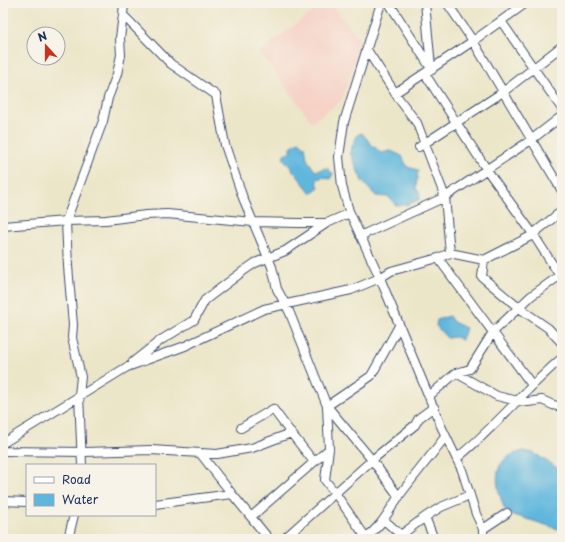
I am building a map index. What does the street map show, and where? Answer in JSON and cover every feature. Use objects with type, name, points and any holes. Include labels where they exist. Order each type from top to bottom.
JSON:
[{"type":"street","points":[[82,464],[79,395],[81,377],[72,338],[73,325],[66,221],[103,121],[108,98],[117,74],[121,55],[120,38],[124,3]]},
{"type":"street","points":[[381,3],[344,122],[339,157],[342,186],[350,213],[380,278],[456,458],[483,529],[483,539]]},
{"type":"street","points":[[390,3],[457,122],[487,170],[561,275],[531,296],[493,332],[470,369],[456,373],[429,396]]},
{"type":"street","points":[[425,3],[428,72]]},
{"type":"street","points":[[447,3],[473,41],[562,192]]},
{"type":"street","points":[[395,93],[428,72],[526,3]]},
{"type":"street","points":[[123,15],[171,64],[216,95],[225,145],[243,198],[272,267],[277,289],[289,311],[328,406],[372,460],[399,497]]},
{"type":"street","points":[[501,21],[562,109]]},
{"type":"street","points":[[422,145],[503,92],[562,46]]},
{"type":"street","points":[[367,50],[417,123],[422,145],[445,197],[450,253]]},
{"type":"street","points":[[360,236],[445,197],[532,140],[562,116]]},
{"type":"street","points":[[127,367],[185,346],[264,308],[351,290],[391,272],[450,253],[484,260],[533,234],[562,211]]},
{"type":"street","points":[[3,443],[79,395],[127,367],[161,340],[194,320],[205,300],[255,263],[285,251],[327,223],[350,213]]},
{"type":"street","points":[[3,226],[66,221],[106,220],[167,214],[253,222],[327,223]]},
{"type":"street","points":[[438,258],[532,385]]},
{"type":"street","points":[[484,260],[482,277],[519,308],[548,328],[562,343]]},
{"type":"street","points":[[328,406],[371,376],[399,326]]},
{"type":"street","points":[[456,458],[477,442],[532,385],[562,358]]},
{"type":"street","points":[[456,373],[497,396],[528,402],[542,400],[562,407]]},
{"type":"street","points":[[328,406],[329,449],[325,480],[366,538],[375,531],[384,520],[399,497],[446,437]]},
{"type":"street","points":[[284,539],[372,460],[415,425],[419,418],[434,407]]},
{"type":"street","points":[[241,428],[273,409],[314,462]]},
{"type":"street","points":[[3,450],[82,452],[151,450],[217,454],[252,448],[291,433]]},
{"type":"street","points":[[251,517],[329,449]]},
{"type":"street","points":[[200,453],[269,539]]},
{"type":"street","points":[[156,504],[232,494]]},
{"type":"street","points":[[384,520],[401,535],[425,517],[470,495]]},
{"type":"street","points":[[3,501],[26,502]]},
{"type":"street","points":[[483,529],[507,513]]},
{"type":"street","points":[[68,539],[74,516]]},
{"type":"street","points":[[425,517],[434,539]]},
{"type":"shaded area","points":[[324,3],[331,3],[361,42],[342,100],[312,122],[259,52]]},
{"type":"water","points":[[362,133],[381,153],[391,151],[402,156],[407,167],[418,170],[416,188],[420,194],[419,200],[406,205],[395,205],[389,197],[376,196],[362,181],[350,152],[357,135]]},
{"type":"water","points":[[299,141],[305,146],[307,159],[315,171],[327,168],[333,174],[330,179],[323,177],[316,180],[319,187],[311,193],[284,159],[284,154],[291,152],[291,147]]},
{"type":"water","points":[[449,316],[453,322],[466,328],[462,340],[456,337],[447,338],[436,326],[437,320]]},
{"type":"water","points":[[523,451],[534,453],[562,471],[562,530],[511,514],[505,510],[500,497],[498,482],[499,468],[502,462],[508,457]]}]
